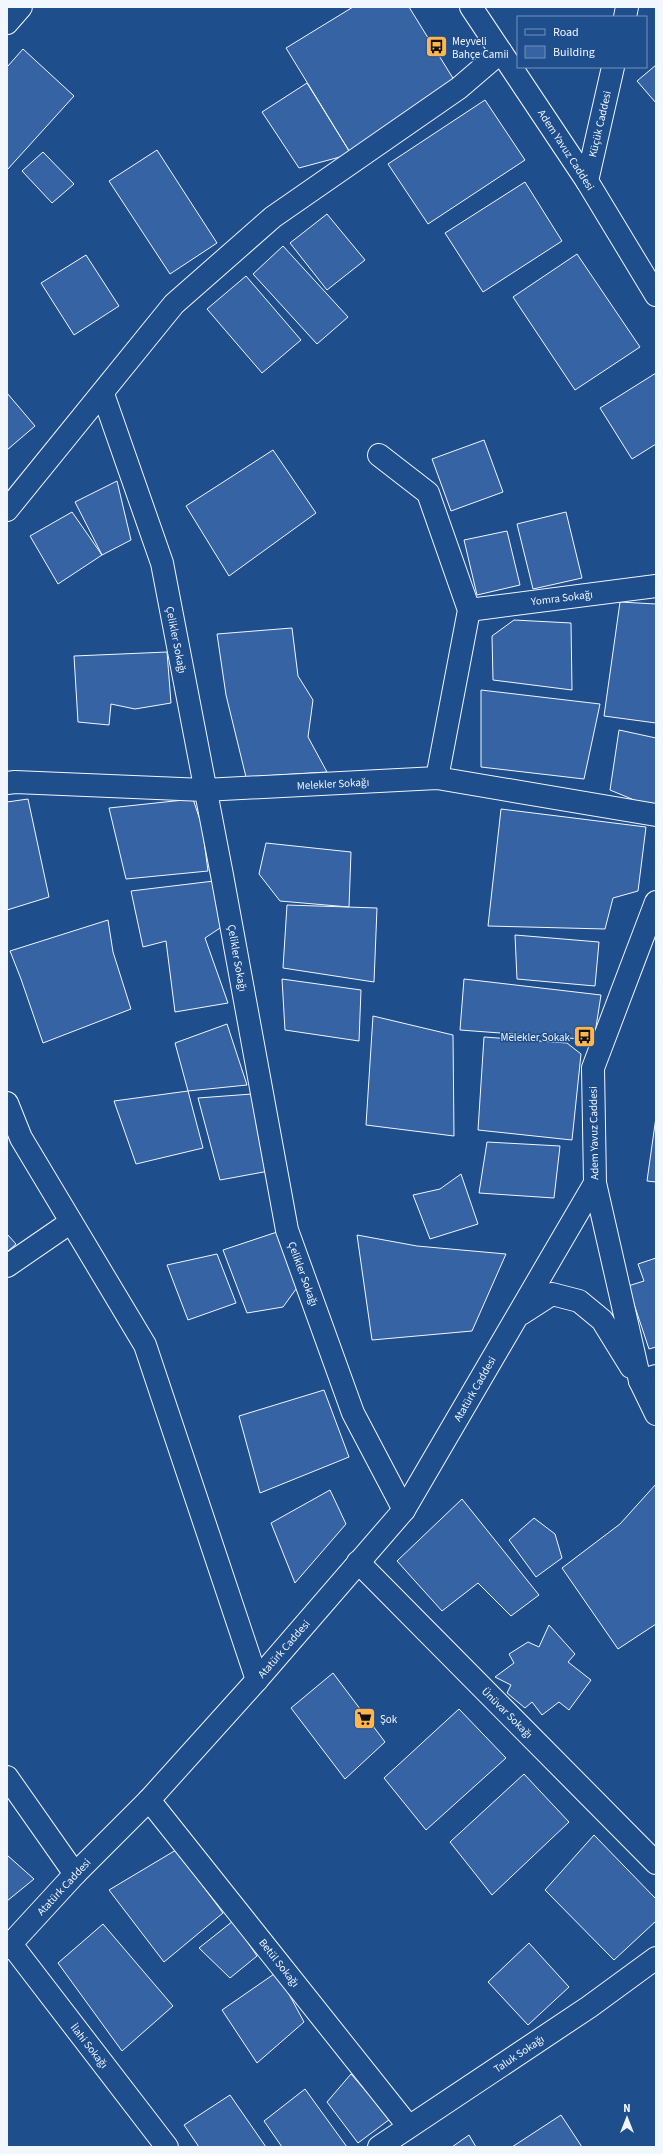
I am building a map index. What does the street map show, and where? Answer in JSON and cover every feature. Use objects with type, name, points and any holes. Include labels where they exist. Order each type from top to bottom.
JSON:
[{"type":"street","points":[[7,23],[21,7]]},
{"type":"street","name":"Adem Yavuz Caddesi","points":[[470,7],[587,181],[656,295]]},
{"type":"street","points":[[7,510],[103,394],[174,304],[273,217],[459,88],[501,52]]},
{"type":"street","name":"Küçük Caddesi","points":[[587,181],[613,68]]},
{"type":"street","name":"Çelikler Sokağı","points":[[103,394],[162,563],[204,790],[222,875],[287,1230],[353,1413],[404,1510]]},
{"type":"street","points":[[380,455],[428,493],[469,610],[436,778]]},
{"type":"street","name":"Yomra Sokağı","points":[[469,610],[656,586]]},
{"type":"street","name":"Melekler Sokağı","points":[[7,783],[15,782],[204,790],[436,778],[656,815]]},
{"type":"street","name":"Adem Yavuz Caddesi","points":[[656,902],[593,1068],[595,1183],[648,1379],[656,1414]]},
{"type":"street","points":[[7,1103],[21,1138],[145,1345],[257,1680]]},
{"type":"street","name":"Atatürk Caddesi","points":[[9,1946],[75,1874],[149,1800],[257,1680],[404,1510],[595,1183]]},
{"type":"street","points":[[7,1266],[71,1222]]},
{"type":"street","name":"Atatürk Caddesi","points":[[517,1316],[552,1294],[579,1301],[602,1320],[648,1379]]},
{"type":"street","name":"Ünüvar Sokağı","points":[[358,1562],[656,1863]]},
{"type":"street","points":[[7,1777],[75,1874]]},
{"type":"street","name":"Betül Sokağı","points":[[149,1800],[409,2127]]},
{"type":"street","name":"İlahi Sokağı","points":[[9,1946],[167,2147]]},
{"type":"street","name":"Taluk Sokağı","points":[[379,2147],[589,2007],[656,1958]]},
{"type":"building","points":[[353,7],[409,7],[459,88],[351,154],[286,48]]},
{"type":"building","points":[[23,49],[74,96],[7,170],[7,67]]},
{"type":"building","points":[[656,65],[656,103],[637,81]]},
{"type":"building","points":[[307,83],[351,154],[299,168],[262,112]]},
{"type":"building","points":[[485,100],[525,160],[428,224],[388,164]]},
{"type":"building","points":[[157,150],[217,243],[170,274],[109,181]]},
{"type":"building","points":[[43,152],[74,184],[52,203],[22,171]]},
{"type":"building","points":[[525,182],[562,241],[483,292],[445,233]]},
{"type":"building","points":[[327,214],[365,260],[327,290],[290,243]]},
{"type":"building","points":[[283,246],[348,317],[317,344],[253,274]]},
{"type":"building","points":[[577,254],[640,347],[575,390],[513,297]]},
{"type":"building","points":[[86,255],[119,306],[74,335],[41,283]]},
{"type":"building","points":[[246,276],[301,340],[262,373],[207,309]]},
{"type":"building","points":[[656,373],[656,444],[632,459],[600,408]]},
{"type":"building","points":[[7,393],[35,426],[7,450]]},
{"type":"building","points":[[484,440],[503,492],[451,511],[432,459]]},
{"type":"building","points":[[273,450],[316,513],[229,576],[186,506]]},
{"type":"building","points":[[117,481],[131,540],[102,555],[75,502]]},
{"type":"building","points":[[72,512],[102,555],[58,584],[30,536]]},
{"type":"building","points":[[566,512],[582,578],[533,589],[517,524]]},
{"type":"building","points":[[507,531],[520,585],[477,595],[464,540]]},
{"type":"building","points":[[620,602],[656,604],[656,723],[604,716]]},
{"type":"building","points":[[514,620],[571,623],[572,690],[493,680],[492,636]]},
{"type":"building","points":[[292,628],[298,676],[313,700],[308,737],[327,772],[246,777],[226,695],[217,634]]},
{"type":"building","points":[[167,652],[171,703],[135,709],[111,704],[109,725],[78,722],[74,656]]},
{"type":"building","points":[[481,690],[600,704],[584,779],[481,767]]},
{"type":"building","points":[[619,730],[656,738],[656,809],[610,790]]},
{"type":"building","points":[[28,799],[49,897],[7,910],[7,802]]},
{"type":"building","points":[[193,799],[202,826],[208,871],[126,879],[109,808]]},
{"type":"building","points":[[501,809],[646,827],[638,891],[613,898],[605,929],[488,926]]},
{"type":"building","points":[[266,843],[351,852],[349,907],[280,901],[259,874]]},
{"type":"building","points":[[214,881],[223,926],[205,938],[228,1003],[175,1012],[166,941],[143,947],[131,891]]},
{"type":"building","points":[[287,905],[377,908],[374,982],[283,968]]},
{"type":"building","points":[[108,920],[113,952],[131,1009],[43,1043],[10,951]]},
{"type":"building","points":[[515,935],[599,942],[595,986],[517,979]]},
{"type":"building","points":[[282,979],[361,990],[359,1041],[285,1030]]},
{"type":"building","points":[[464,979],[601,995],[594,1040],[460,1030]]},
{"type":"building","points":[[373,1016],[453,1035],[454,1136],[366,1125]]},
{"type":"building","points":[[227,1024],[247,1085],[188,1091],[175,1043]]},
{"type":"building","points":[[484,1037],[567,1043],[581,1054],[572,1140],[478,1130]]},
{"type":"building","points":[[188,1091],[203,1148],[136,1164],[114,1101]]},
{"type":"building","points":[[252,1094],[269,1171],[220,1180],[198,1098]]},
{"type":"building","points":[[656,1117],[656,1182],[647,1181]]},
{"type":"building","points":[[487,1142],[560,1146],[554,1198],[479,1193]]},
{"type":"building","points":[[461,1174],[478,1224],[430,1239],[413,1195],[440,1189]]},
{"type":"building","points":[[280,1231],[299,1285],[283,1307],[247,1313],[223,1250]]},
{"type":"building","points":[[7,1234],[16,1244],[7,1252]]},
{"type":"building","points":[[357,1235],[417,1246],[506,1254],[472,1331],[372,1340]]},
{"type":"building","points":[[217,1254],[236,1303],[188,1320],[167,1265]]},
{"type":"building","points":[[656,1258],[656,1347],[649,1349],[628,1286],[644,1281],[638,1264]]},
{"type":"building","points":[[324,1390],[349,1457],[260,1493],[239,1416]]},
{"type":"building","points":[[656,1484],[656,1624],[618,1649],[562,1568],[620,1524]]},
{"type":"building","points":[[330,1490],[346,1524],[295,1583],[271,1523]]},
{"type":"building","points":[[462,1499],[539,1595],[511,1616],[478,1583],[442,1611],[397,1561]]},
{"type":"building","points":[[534,1518],[555,1534],[562,1558],[536,1577],[509,1540]]},
{"type":"building","points":[[549,1625],[575,1654],[568,1662],[591,1680],[569,1710],[559,1702],[542,1715],[532,1702],[525,1708],[507,1693],[511,1685],[495,1677],[514,1663],[509,1654],[528,1642],[539,1647]]},
{"type":"building","points":[[333,1673],[385,1742],[345,1779],[291,1708]]},
{"type":"building","points":[[459,1709],[506,1758],[426,1830],[384,1778]]},
{"type":"building","points":[[524,1774],[569,1822],[492,1895],[450,1842]]},
{"type":"building","points":[[594,1835],[656,1899],[656,1921],[614,1960],[545,1890]]},
{"type":"building","points":[[176,1850],[223,1913],[164,1962],[109,1890]]},
{"type":"building","points":[[7,1855],[34,1879],[7,1901]]},
{"type":"building","points":[[233,1921],[257,1956],[230,1978],[199,1948]]},
{"type":"building","points":[[103,1924],[173,2006],[122,2051],[58,1963]]},
{"type":"building","points":[[529,1943],[569,1987],[528,2025],[488,1982]]},
{"type":"building","points":[[277,1972],[304,2022],[257,2063],[222,2010]]},
{"type":"building","points":[[351,2074],[390,2119],[358,2143],[327,2102]]},
{"type":"building","points":[[305,2089],[347,2147],[282,2147],[264,2121]]},
{"type":"building","points":[[230,2095],[266,2147],[199,2147],[184,2125]]},
{"type":"building","points":[[561,2115],[582,2147],[512,2147]]},
{"type":"building","points":[[469,2135],[476,2147],[452,2147]]},
{"type":"place","name":"Meyveli Bahçe Camii","points":[[437,47]]},
{"type":"place","name":"Melekler Sokak","points":[[585,1037]]},
{"type":"place","name":"Şok","points":[[364,1719]]}]
